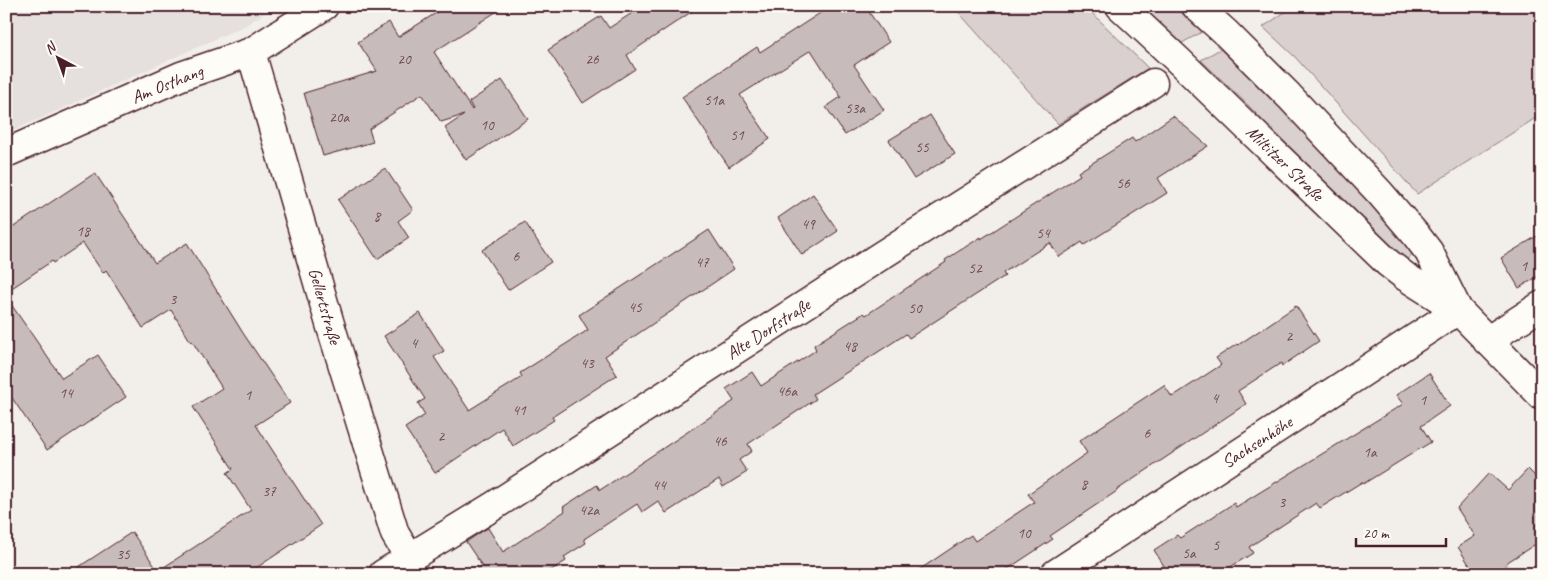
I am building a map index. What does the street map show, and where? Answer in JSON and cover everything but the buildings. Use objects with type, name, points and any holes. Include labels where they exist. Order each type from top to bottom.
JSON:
[{"type":"street","name":"Am Osthang","points":[[6,153],[181,76],[251,52],[324,6]]},
{"type":"street","name":"Miltitzer Straße","points":[[1120,6],[1388,263],[1406,277],[1458,310],[1542,396]]},
{"type":"street","name":"Miltitzer Straße","points":[[1196,6],[1289,96],[1374,186],[1429,252],[1458,310]]},
{"type":"street","name":"Gellertstraße","points":[[251,52],[330,324],[395,534],[409,557]]},
{"type":"street","name":"Alte Dorfstraße","points":[[384,574],[492,507],[1153,83]]},
{"type":"street","points":[[1487,341],[1542,305]]},
{"type":"street","name":"Sachsenhöhe","points":[[1055,574],[1458,310]]},
{"type":"shaded area","points":[[6,6],[275,6],[246,25],[6,134]]},
{"type":"shaded area","points":[[953,6],[1082,6],[1088,9],[1148,68],[1058,124]]},
{"type":"shaded area","points":[[1142,6],[1174,6],[1202,32],[1182,43]]},
{"type":"shaded area","points":[[1294,6],[1542,6],[1542,114],[1417,194],[1295,57],[1263,27]]},
{"type":"shaded area","points":[[1220,49],[1370,197],[1418,248],[1402,265],[1358,222],[1249,106],[1201,60]]}]
